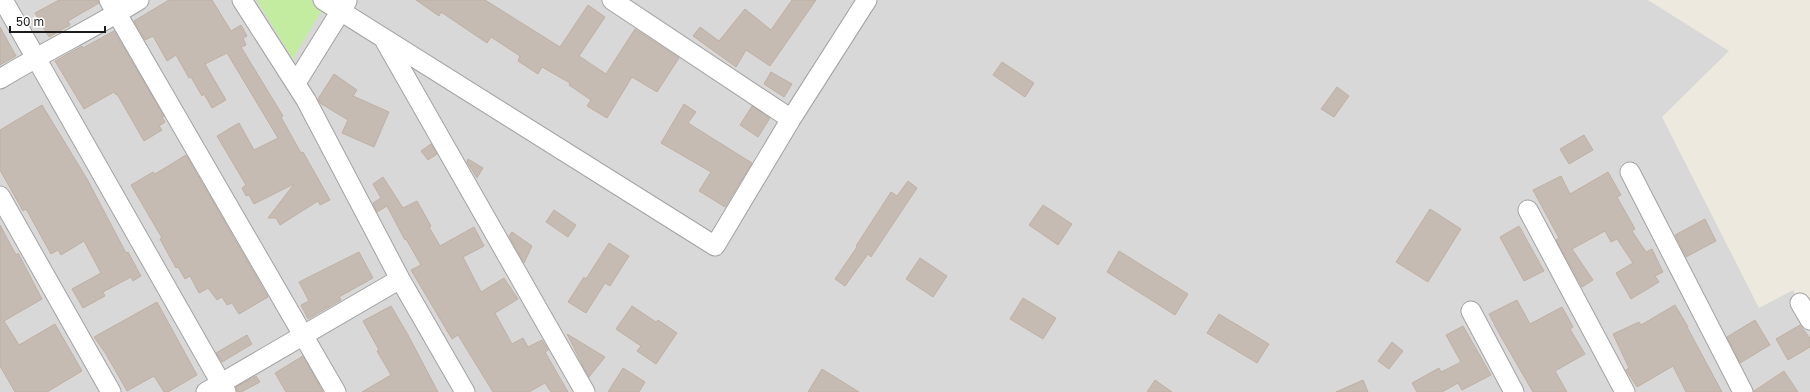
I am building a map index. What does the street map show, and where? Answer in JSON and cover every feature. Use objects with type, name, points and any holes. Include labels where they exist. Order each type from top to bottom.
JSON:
[{"type":"street","points":[[2,0],[218,389],[400,279]]},
{"type":"street","points":[[0,79],[113,7],[140,0]]},
{"type":"street","points":[[242,0],[306,100],[400,279],[465,392]]},
{"type":"street","points":[[323,0],[344,6],[384,38],[714,246],[863,2]]},
{"type":"street","points":[[612,0],[791,120]]},
{"type":"street","points":[[296,83],[344,6]]},
{"type":"street","points":[[113,7],[336,392]]},
{"type":"street","points":[[384,38],[585,392]]},
{"type":"street","points":[[1630,172],[1743,392]]},
{"type":"street","points":[[0,196],[112,392]]},
{"type":"street","points":[[1528,210],[1625,392]]},
{"type":"street","points":[[1800,303],[1810,320]]},
{"type":"street","points":[[1471,311],[1514,392]]},
{"type":"shaded area","points":[[0,0],[1648,0],[1729,51],[1662,117],[1759,308],[1793,290],[1810,323],[1810,392],[0,392]]},
{"type":"green space","points":[[257,0],[311,0],[324,7],[293,59]]},
{"type":"building","points":[[59,0],[98,0],[99,3],[68,21],[70,25],[49,37],[35,13]]},
{"type":"building","points":[[169,0],[212,0],[231,31],[241,25],[247,36],[243,38],[246,45],[241,47],[283,116],[281,117],[301,153],[303,152],[330,200],[320,205],[318,201],[280,225],[276,218],[268,218],[294,184],[254,204],[249,195],[246,196],[242,188],[246,185],[217,136],[239,123],[254,150],[278,138],[227,53],[205,64],[226,100],[212,108],[204,94],[202,96],[191,77],[189,78],[176,55],[167,61],[153,36],[145,40],[134,21]]},
{"type":"building","points":[[416,0],[485,0],[560,47],[588,5],[605,17],[579,56],[606,74],[635,29],[679,58],[657,92],[632,77],[607,118],[587,106],[591,100],[569,85],[570,83],[542,67],[538,74],[518,61],[520,56],[491,37],[487,43],[441,12],[439,16]]},
{"type":"building","points":[[792,0],[816,0],[770,66],[746,50],[736,67],[693,36],[700,27],[719,41],[745,9],[771,30]]},
{"type":"building","points":[[0,27],[16,56],[0,65]]},
{"type":"building","points":[[114,31],[164,116],[162,117],[165,122],[159,126],[162,130],[144,141],[117,94],[116,95],[114,92],[84,109],[55,61]]},
{"type":"building","points":[[1002,62],[1034,83],[1025,97],[993,75]]},
{"type":"building","points":[[771,72],[792,84],[784,97],[764,84]]},
{"type":"building","points":[[334,74],[357,90],[353,96],[389,112],[374,147],[342,133],[348,120],[320,103],[318,99]]},
{"type":"building","points":[[1337,87],[1349,96],[1334,117],[1321,109]]},
{"type":"building","points":[[684,104],[696,112],[688,123],[752,163],[725,207],[699,191],[711,172],[661,143]]},
{"type":"building","points":[[42,105],[87,179],[126,253],[128,252],[141,276],[133,281],[131,277],[103,292],[105,296],[83,308],[72,289],[101,273],[84,241],[61,255],[58,250],[51,254],[26,209],[23,211],[0,170],[0,130]]},
{"type":"building","points":[[752,106],[770,118],[758,137],[740,125]]},
{"type":"building","points":[[1584,135],[1593,150],[1569,164],[1560,149]]},
{"type":"building","points":[[431,144],[437,154],[428,160],[421,151]]},
{"type":"building","points":[[186,155],[268,297],[239,314],[232,303],[227,305],[222,297],[217,300],[208,288],[199,293],[190,276],[185,279],[178,267],[176,268],[160,239],[162,238],[131,185],[153,172],[155,174]]},
{"type":"building","points":[[468,159],[483,168],[477,178],[467,162]]},
{"type":"building","points":[[1608,172],[1621,195],[1617,197],[1635,229],[1632,231],[1646,252],[1652,249],[1663,272],[1655,276],[1659,282],[1631,299],[1616,273],[1633,263],[1617,239],[1611,242],[1605,231],[1572,249],[1593,280],[1582,287],[1556,240],[1559,238],[1533,190],[1561,176],[1570,194]]},
{"type":"building","points":[[383,177],[403,208],[417,201],[440,246],[474,227],[484,246],[463,257],[481,292],[504,278],[518,299],[495,313],[512,344],[523,338],[528,347],[542,340],[548,350],[545,352],[568,392],[551,392],[545,383],[529,392],[493,392],[458,335],[452,339],[411,270],[421,265],[406,239],[405,240],[387,206],[377,212],[373,203],[381,198],[373,184]]},
{"type":"building","points":[[908,181],[917,188],[871,257],[868,254],[845,286],[835,279],[891,192],[897,196]]},
{"type":"building","points":[[1043,205],[1072,224],[1058,245],[1029,225]]},
{"type":"building","points":[[1430,209],[1461,229],[1428,282],[1396,262]]},
{"type":"building","points":[[554,210],[576,225],[568,237],[546,222]]},
{"type":"building","points":[[1705,219],[1716,241],[1686,257],[1675,235]]},
{"type":"building","points":[[0,225],[16,255],[18,253],[42,299],[4,321],[19,345],[55,324],[82,371],[47,392],[15,392],[0,366]]},
{"type":"building","points":[[1519,226],[1544,271],[1524,281],[1500,237]]},
{"type":"building","points":[[512,232],[532,246],[524,263],[509,236]]},
{"type":"building","points":[[609,243],[629,256],[610,286],[605,283],[586,313],[568,302],[584,277],[586,279]]},
{"type":"building","points":[[1119,251],[1188,294],[1175,315],[1107,272]]},
{"type":"building","points":[[359,252],[373,278],[339,297],[341,300],[308,319],[301,305],[309,301],[299,282]]},
{"type":"building","points":[[920,258],[947,276],[933,297],[906,279]]},
{"type":"building","points":[[1023,298],[1056,318],[1043,339],[1010,319]]},
{"type":"building","points":[[1517,300],[1530,324],[1562,307],[1573,327],[1570,329],[1585,354],[1555,371],[1567,392],[1533,392],[1500,335],[1489,314]]},
{"type":"building","points":[[157,302],[197,375],[168,392],[164,392],[154,376],[127,391],[106,354],[94,337]]},
{"type":"building","points":[[1675,305],[1722,392],[1686,392],[1673,366],[1637,387],[1626,370],[1629,368],[1613,334],[1639,322],[1641,325]]},
{"type":"building","points":[[391,306],[438,392],[362,392],[391,375],[377,351],[379,350],[363,321]]},
{"type":"building","points":[[632,306],[656,322],[658,320],[677,333],[656,364],[637,351],[641,346],[616,329]]},
{"type":"building","points":[[1219,314],[1269,344],[1257,363],[1207,333]]},
{"type":"building","points":[[1755,320],[1770,345],[1740,363],[1727,337]]},
{"type":"building","points":[[1800,325],[1810,338],[1810,347],[1788,360],[1776,339]]},
{"type":"building","points":[[1463,326],[1491,375],[1462,390],[1458,383],[1442,392],[1417,392],[1412,383],[1439,368],[1441,372],[1461,362],[1446,335]]},
{"type":"building","points":[[567,334],[605,357],[589,377],[584,368]]},
{"type":"building","points":[[247,335],[252,344],[222,362],[216,353]]},
{"type":"building","points":[[1392,342],[1403,351],[1389,369],[1378,361]]},
{"type":"building","points":[[303,356],[323,392],[286,392],[275,373]]},
{"type":"building","points":[[623,368],[645,382],[639,392],[608,392]]},
{"type":"building","points":[[822,369],[859,392],[808,392]]},
{"type":"building","points":[[1784,371],[1798,392],[1754,392],[1754,391]]},
{"type":"building","points":[[256,376],[260,382],[241,392],[237,392],[236,387]]},
{"type":"building","points":[[1155,380],[1172,392],[1147,392]]},
{"type":"building","points":[[1363,380],[1368,392],[1336,392]]}]
